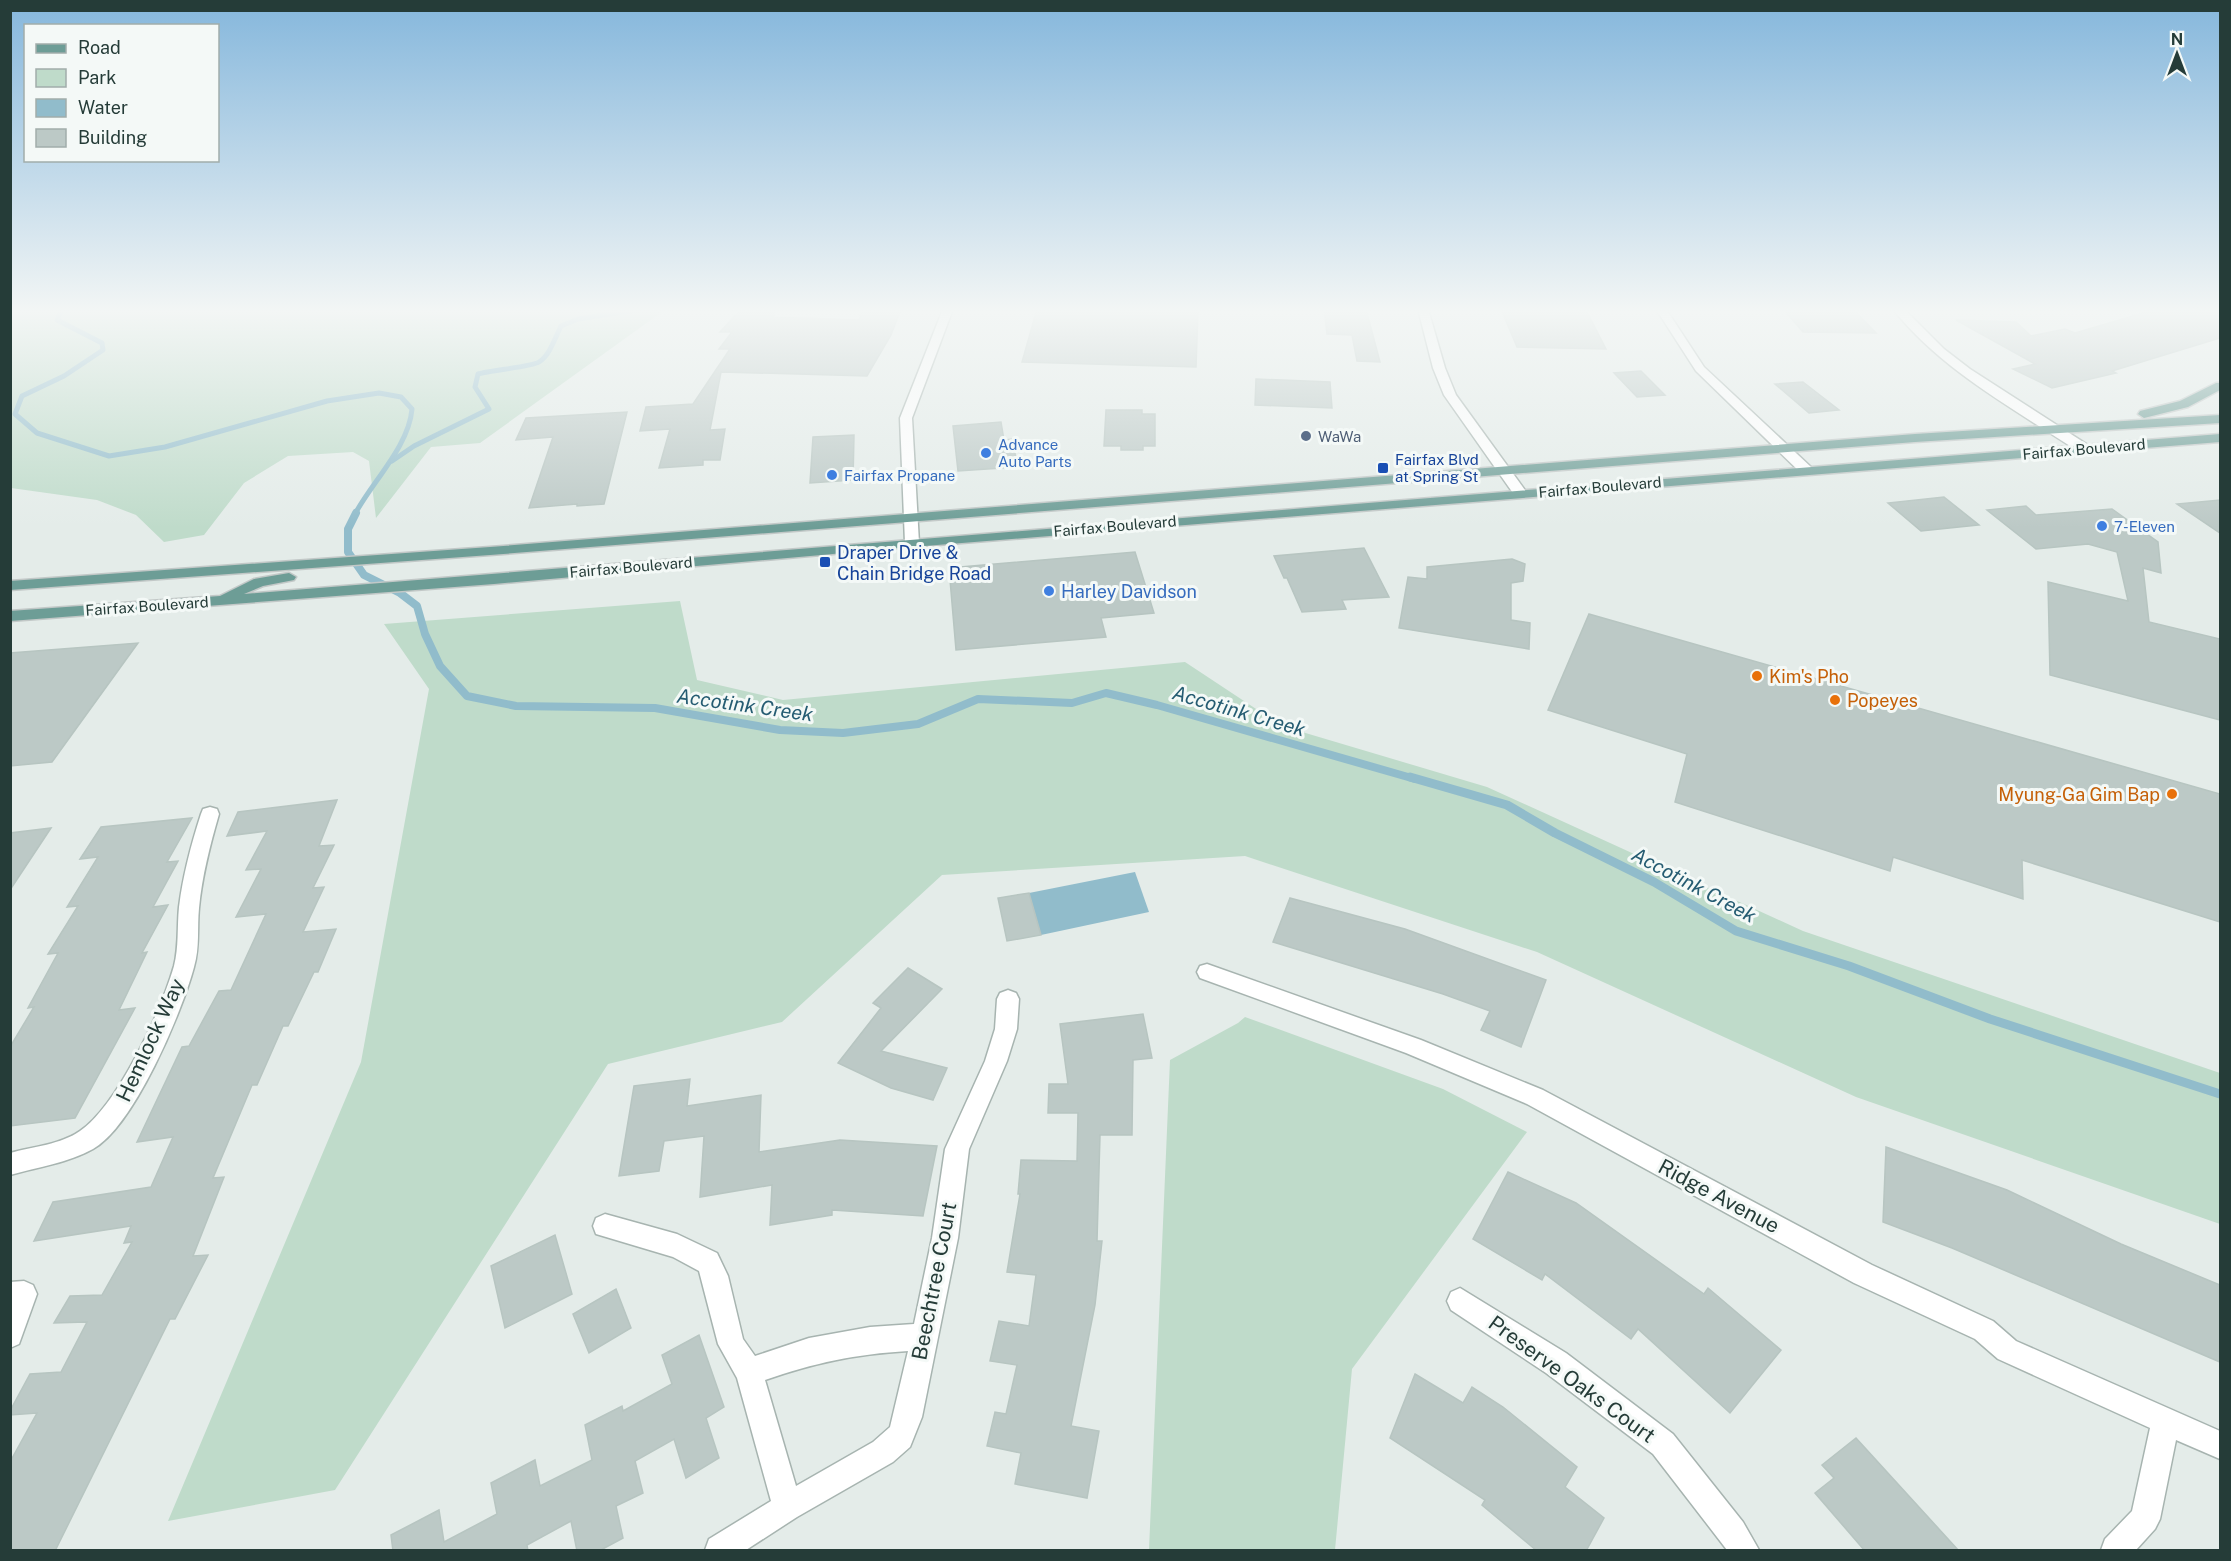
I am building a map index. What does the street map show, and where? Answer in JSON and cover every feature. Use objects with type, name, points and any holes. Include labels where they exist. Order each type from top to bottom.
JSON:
[{"type":"main road","points":[[2053,428],[2156,412],[2184,404],[2220,386]]},
{"type":"main road","name":"Fairfax Boulevard","points":[[10,586],[910,519],[1782,448],[2220,418]]},
{"type":"main road","name":"Fairfax Boulevard","points":[[14,616],[495,580],[912,543],[2220,438]]},
{"type":"main road","points":[[2150,444],[2220,446]]},
{"type":"main road","points":[[220,600],[259,582],[464,553]]},
{"type":"main road","points":[[14,616],[41,584]]},
{"type":"street","points":[[912,543],[907,411],[919,382]]},
{"type":"street","points":[[1444,382],[1450,395],[1520,493]]},
{"type":"street","points":[[1713,382],[1806,470]]},
{"type":"street","points":[[1983,382],[2086,450]]},
{"type":"street","name":"Hemlock Way","points":[[10,1164],[70,1148],[87,1140],[106,1124],[121,1104],[157,1036],[184,967],[188,945],[189,908],[198,851],[210,814]]},
{"type":"street","name":"Ridge Avenue","points":[[1207,972],[1373,1030],[1493,1077],[1535,1097],[1863,1274],[1984,1330],[2007,1350],[2220,1445]]},
{"type":"street","name":"Beechtree Court","points":[[720,1551],[787,1507],[883,1452],[900,1437],[908,1417],[945,1238],[957,1149],[996,1060],[1006,1029],[1008,999]]},
{"type":"street","points":[[605,1226],[677,1246],[708,1262],[716,1276],[731,1344],[749,1372],[787,1507]]},
{"type":"street","points":[[10,1295],[24,1294],[10,1335]]},
{"type":"street","name":"Preserve Oaks Court","points":[[1460,1301],[1556,1362],[1663,1444],[1732,1532],[1744,1551]]},
{"type":"street","points":[[749,1372],[809,1351],[870,1340],[924,1337]]},
{"type":"street","points":[[2116,1551],[2145,1519],[2166,1421]]},
{"type":"green space","points":[[11,382],[565,382],[480,443],[431,447],[376,518],[369,461],[353,452],[288,456],[244,483],[204,535],[164,542],[136,515],[97,500],[11,488]]},
{"type":"green space","points":[[680,601],[697,680],[783,700],[1185,662],[1282,726],[1487,787],[1803,931],[2220,1073],[2220,1224],[1856,1097],[1537,952],[1245,856],[942,875],[782,1022],[608,1064],[335,1490],[168,1521],[361,1062],[429,689],[384,624]]},
{"type":"green space","points":[[1245,1017],[1443,1089],[1527,1132],[1352,1369],[1335,1550],[1149,1550],[1170,1060]]},
{"type":"water","points":[[1135,872],[1149,912],[1041,935],[1029,893]]},
{"type":"building","points":[[708,382],[719,382],[710,430],[725,429],[720,460],[703,460],[703,465],[659,468],[670,429],[640,431],[646,407],[693,404]]},
{"type":"building","name":"WaWa","points":[[1256,382],[1330,382],[1332,408],[1255,405]]},
{"type":"building","points":[[1622,382],[1652,382],[1665,395],[1637,397]]},
{"type":"building","points":[[1803,382],[1839,410],[1809,413],[1775,384]]},
{"type":"building","points":[[2039,382],[2078,382],[2052,388]]},
{"type":"building","points":[[1106,410],[1142,410],[1142,414],[1155,414],[1155,446],[1143,446],[1143,450],[1121,450],[1121,446],[1104,446]]},
{"type":"building","points":[[627,412],[604,504],[529,508],[553,437],[516,440],[526,418]]},
{"type":"building","name":"Advance Auto Parts","points":[[1001,422],[1004,440],[1013,439],[1017,467],[958,471],[953,426]]},
{"type":"building","points":[[854,435],[853,480],[810,483],[813,437]]},
{"type":"building","points":[[1944,497],[1979,525],[1921,531],[1888,503]]},
{"type":"building","points":[[2220,500],[2220,533],[2177,504]]},
{"type":"building","points":[[2026,506],[2036,515],[2112,509],[2158,542],[2161,573],[2143,568],[2149,622],[2220,639],[2220,720],[2050,675],[2048,582],[2128,601],[2117,552],[2088,544],[2036,549],[1987,510]]},
{"type":"building","points":[[1364,548],[1389,597],[1342,600],[1346,609],[1302,612],[1274,556]]},
{"type":"building","name":"Harley Davidson","points":[[1135,552],[1154,613],[1101,618],[1106,637],[956,650],[949,568]]},
{"type":"building","points":[[1512,559],[1525,564],[1523,581],[1511,583],[1511,620],[1530,623],[1529,649],[1399,628],[1408,577],[1427,579],[1427,567]]},
{"type":"building","points":[[1589,614],[2220,794],[2220,922],[2022,860],[2023,899],[1893,857],[1890,871],[1675,802],[1687,754],[1548,710]]},
{"type":"building","points":[[138,643],[52,762],[10,766],[10,653]]},
{"type":"building","points":[[337,800],[319,846],[334,845],[313,888],[324,887],[303,932],[336,929],[318,972],[314,972],[288,1026],[283,1026],[257,1085],[252,1085],[213,1178],[224,1177],[193,1256],[208,1255],[175,1319],[170,1319],[55,1551],[10,1551],[10,1462],[37,1413],[10,1415],[10,1411],[30,1374],[61,1372],[87,1322],[54,1323],[70,1296],[102,1295],[132,1242],[124,1243],[131,1226],[34,1241],[53,1202],[151,1187],[173,1137],[137,1142],[182,1047],[189,1046],[219,991],[231,990],[266,914],[236,917],[261,869],[246,870],[267,831],[227,836],[238,812]]},
{"type":"building","points":[[192,818],[167,862],[178,861],[153,907],[168,905],[142,953],[147,952],[119,1010],[135,1008],[75,1118],[10,1126],[10,1047],[34,1007],[28,1008],[58,953],[48,954],[78,906],[67,907],[98,857],[80,859],[101,827]]},
{"type":"building","points":[[51,828],[10,890],[10,833]]},
{"type":"building","points":[[1029,893],[1041,935],[1007,941],[998,898]]},
{"type":"building","points":[[1290,898],[1405,929],[1546,980],[1521,1047],[1481,1030],[1490,1011],[1443,994],[1273,942]]},
{"type":"building","points":[[908,968],[942,989],[881,1051],[947,1068],[933,1100],[891,1088],[838,1063],[881,1008],[873,1003]]},
{"type":"building","points":[[1143,1014],[1152,1058],[1133,1060],[1132,1135],[1100,1135],[1097,1241],[1102,1241],[1095,1305],[1071,1426],[1099,1431],[1087,1498],[1015,1484],[1021,1453],[987,1446],[995,1412],[1006,1414],[1017,1365],[990,1361],[999,1321],[1029,1326],[1036,1275],[1007,1272],[1020,1194],[1018,1194],[1021,1160],[1077,1161],[1078,1113],[1048,1113],[1049,1084],[1068,1084],[1060,1024]]},
{"type":"building","points":[[690,1079],[687,1106],[761,1095],[759,1152],[840,1140],[937,1146],[923,1216],[832,1210],[832,1215],[770,1225],[772,1185],[700,1197],[704,1136],[664,1141],[659,1171],[619,1176],[634,1086]]},
{"type":"building","points":[[1886,1147],[2007,1190],[2121,1244],[2220,1285],[2220,1362],[1952,1248],[1883,1222]]},
{"type":"building","points":[[1508,1172],[1576,1203],[1704,1294],[1708,1288],[1781,1350],[1730,1413],[1638,1329],[1631,1339],[1545,1274],[1542,1280],[1473,1239]]},
{"type":"building","points":[[555,1235],[572,1294],[505,1328],[491,1266]]},
{"type":"building","points":[[616,1289],[631,1328],[589,1353],[573,1314]]},
{"type":"building","points":[[699,1335],[724,1407],[706,1418],[719,1458],[686,1478],[674,1439],[635,1461],[643,1493],[616,1506],[623,1538],[599,1551],[577,1551],[571,1521],[527,1545],[528,1551],[393,1551],[391,1535],[439,1510],[444,1542],[497,1514],[491,1483],[535,1460],[540,1486],[592,1460],[585,1425],[622,1406],[623,1411],[672,1384],[662,1355]]},
{"type":"building","points":[[1415,1374],[1463,1403],[1472,1387],[1503,1407],[1577,1467],[1565,1487],[1604,1518],[1586,1551],[1537,1551],[1482,1505],[1485,1500],[1390,1438]]},
{"type":"building","points":[[1856,1438],[1959,1551],[1865,1551],[1815,1493],[1834,1478],[1822,1465]]},
{"type":"waterway","name":"Accotink Creek","points":[[52,382],[22,396],[15,414],[37,433],[109,456],[165,447],[327,401],[379,393],[401,397],[412,409],[404,437],[355,514]]},
{"type":"waterway","points":[[392,461],[414,446],[489,409],[475,387],[476,382]]},
{"type":"waterway","name":"Accotink Creek","points":[[356,513],[348,529],[348,552],[364,575],[400,593],[417,606],[425,634],[440,666],[467,696],[516,706],[655,708],[780,730],[843,733],[918,724],[978,699],[1072,703],[1106,693],[1157,705],[1415,779]]},
{"type":"waterway","name":"Accotink Creek","points":[[1410,777],[1507,805],[1555,833],[1654,882],[1736,931],[1849,966],[1990,1019],[2220,1094]]},
{"type":"place","name":"WaWa","points":[[1306,436]]},
{"type":"place","name":"Advance Auto Parts","points":[[986,453]]},
{"type":"place","name":"Fairfax Blvd at Spring St","points":[[1383,468]]},
{"type":"place","name":"Fairfax Propane","points":[[832,475]]},
{"type":"place","name":"7-Eleven","points":[[2102,526]]},
{"type":"place","name":"Draper Drive & Chain Bridge Road","points":[[825,562]]},
{"type":"place","name":"Harley Davidson","points":[[1049,591]]},
{"type":"place","name":"Kim's Pho","points":[[1757,676]]},
{"type":"place","name":"Popeyes","points":[[1835,700]]},
{"type":"place","name":"Myung-Ga Gim Bap","points":[[2172,794]]}]
